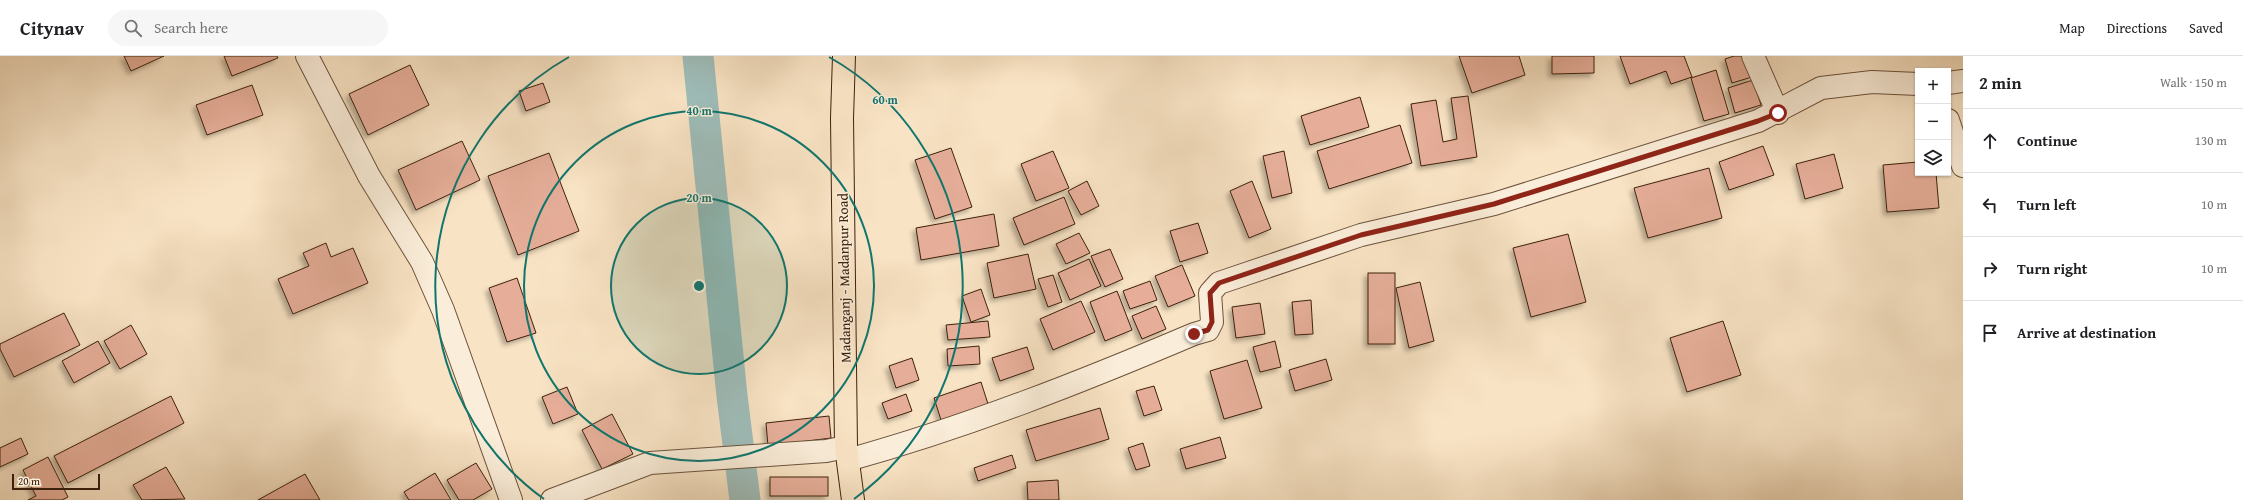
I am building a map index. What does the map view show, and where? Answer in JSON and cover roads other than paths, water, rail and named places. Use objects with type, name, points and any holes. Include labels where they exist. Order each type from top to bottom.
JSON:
[{"type":"main road","name":"Madanganj - Madanpur Road","points":[[844,56],[842,118],[840,452],[853,500]]},
{"type":"street","points":[[307,56],[369,176],[422,262],[443,310],[511,500]]},
{"type":"street","points":[[1753,56],[1778,113]]},
{"type":"street","points":[[1951,83],[1963,81]]},
{"type":"street","points":[[552,500],[650,463],[840,452],[901,445],[1081,382],[1194,334],[1208,330],[1212,322],[1210,293],[1219,283],[1361,235],[1494,204],[1758,121],[1778,113],[1822,88],[1872,82],[1915,84]]},
{"type":"street","points":[[1951,129],[1963,166]]},
{"type":"waterway","points":[[698,56],[732,396],[745,500]]}]
